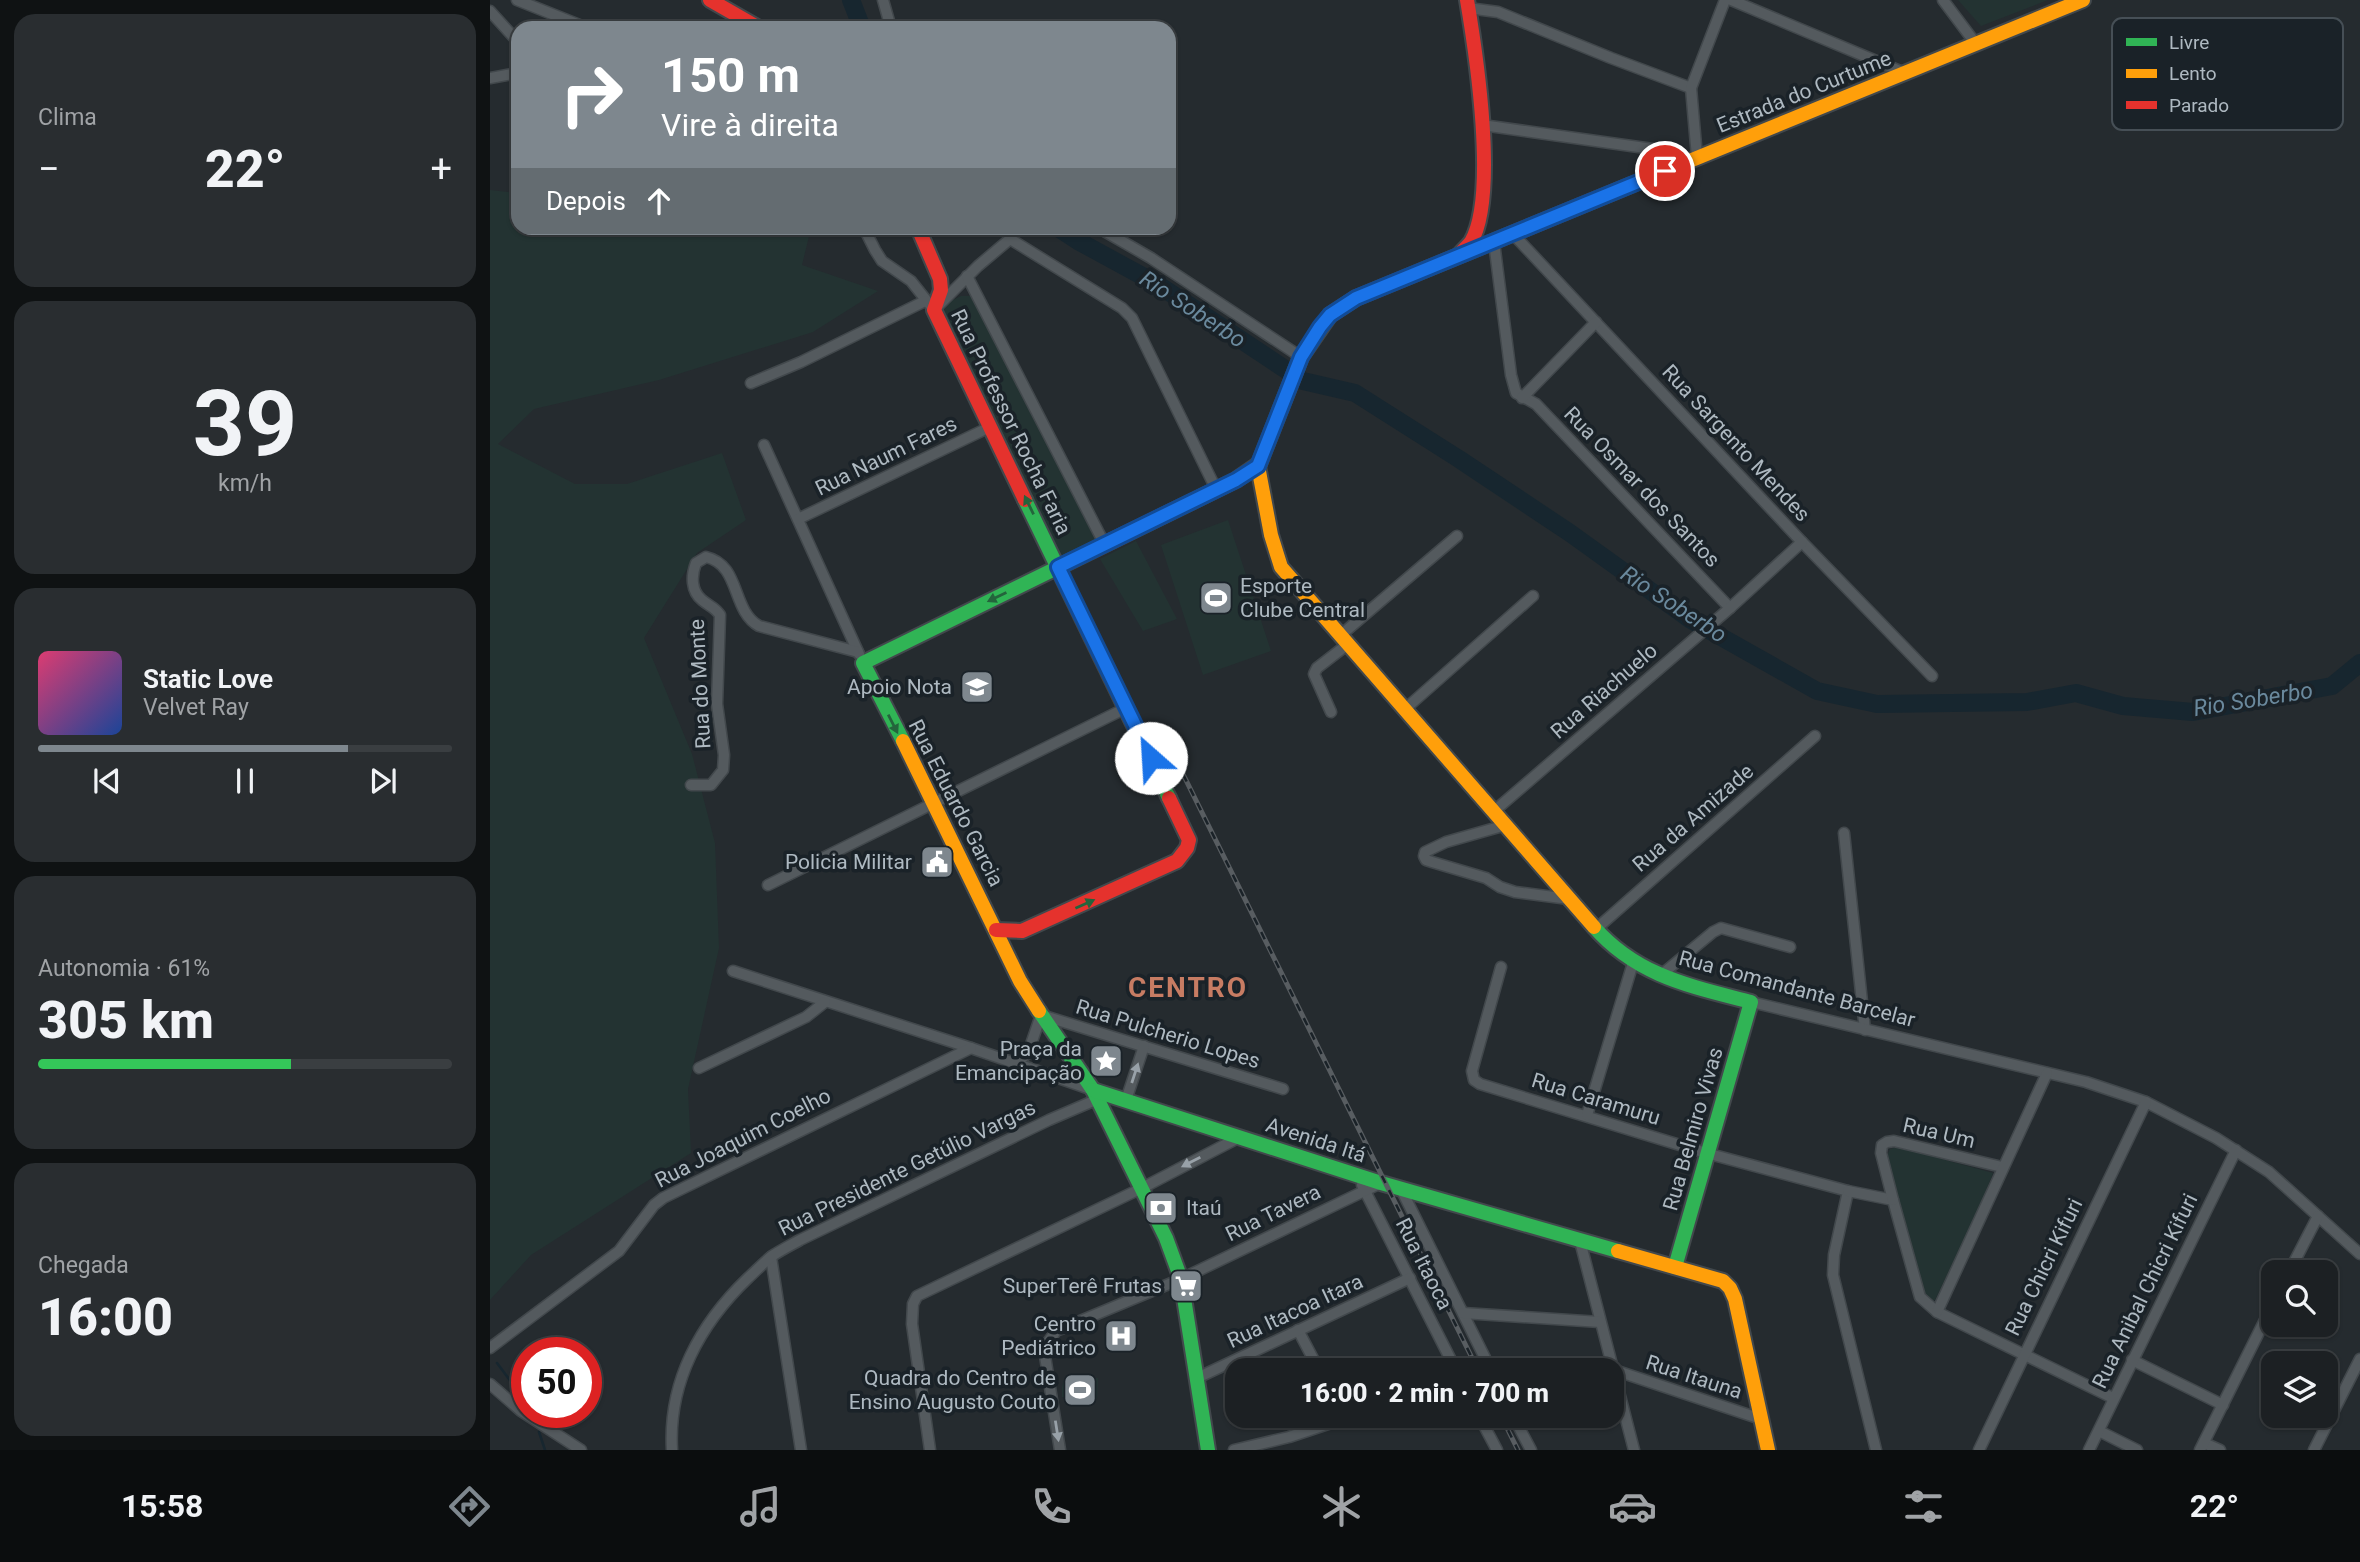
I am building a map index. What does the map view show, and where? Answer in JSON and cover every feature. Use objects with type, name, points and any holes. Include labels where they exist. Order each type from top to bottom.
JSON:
[{"type":"main road","points":[[710,0],[746,21]]},
{"type":"main road","name":"Estrada do Curtume","points":[[1475,245],[1494,242],[2083,0]]},
{"type":"main road","points":[[861,657],[1105,545],[1258,466],[1299,362],[1330,315],[1342,306],[1458,256],[1475,245],[1483,197],[1482,125],[1476,50],[1468,4]]},
{"type":"main road","points":[[921,235],[940,279],[941,290],[930,305]]},
{"type":"main road","name":"Rua Professor Rocha Faria","points":[[930,305],[1189,840],[1183,855],[1168,867],[1022,931]]},
{"type":"main road","name":"Rua Comandante Barcelar","points":[[1258,466],[1271,535],[1281,567],[1611,946],[1633,963],[1661,975],[1751,1002]]},
{"type":"main road","name":"Rua Eduardo Garcia","points":[[861,657],[1025,991],[1095,1095],[1143,1188],[1181,1279],[1208,1450]]},
{"type":"main road","points":[[996,930],[1022,931]]},
{"type":"main road","points":[[1006,951],[1022,931]]},
{"type":"main road","name":"Rua Belmiro Vivas","points":[[1675,1267],[1751,1002]]},
{"type":"main road","name":"Avenida Itá","points":[[1095,1095],[1126,1100],[1381,1184],[1723,1281],[1735,1299],[1768,1450]]},
{"type":"street","points":[[517,0],[570,21]]},
{"type":"street","points":[[883,0],[889,21]]},
{"type":"street","points":[[1482,125],[1667,150],[1694,159],[1691,88],[1726,0]]},
{"type":"street","points":[[1731,0],[1906,74]]},
{"type":"street","points":[[1943,0],[1976,44]]},
{"type":"street","points":[[1468,4],[1498,12],[1691,88]]},
{"type":"street","points":[[490,11],[511,34]]},
{"type":"street","points":[[490,79],[511,74]]},
{"type":"street","name":"Rua Sargento Mendes","points":[[1513,234],[1802,542],[1932,676]]},
{"type":"street","name":"Rua Professor Rocha Faria","points":[[868,235],[883,261],[911,281],[930,305]]},
{"type":"street","points":[[1110,235],[1151,258],[1299,362]]},
{"type":"street","points":[[751,383],[930,305],[958,286],[1010,239],[1122,308],[1132,318],[1216,489]]},
{"type":"street","points":[[1494,242],[1511,375],[1516,393],[1522,398],[1596,322]]},
{"type":"street","points":[[967,276],[1105,545]]},
{"type":"street","points":[[940,279],[958,286]]},
{"type":"street","name":"Rua Osmar dos Santos","points":[[1522,398],[1536,404],[1730,608]]},
{"type":"street","name":"Rua Naum Fares","points":[[798,519],[990,427]]},
{"type":"street","name":"Rua Eduardo Garcia","points":[[764,445],[861,657]]},
{"type":"street","points":[[1331,712],[1314,674],[1317,668],[1457,536]]},
{"type":"street","name":"Rua Riachuelo","points":[[1493,812],[1730,608],[1802,542]]},
{"type":"street","name":"Rua do Monte","points":[[691,785],[711,785],[723,769],[724,755],[717,704],[720,615],[715,608],[700,599],[695,591],[692,579],[696,563],[706,557],[723,565],[745,613],[752,622],[861,657]]},
{"type":"street","points":[[1404,710],[1533,596]]},
{"type":"street","points":[[768,885],[1126,708]]},
{"type":"street","name":"Rua da Amizade","points":[[1596,929],[1815,736]]},
{"type":"street","points":[[1506,825],[1446,842],[1425,852],[1423,856],[1426,860],[1486,878],[1515,892],[1569,900]]},
{"type":"street","points":[[1844,833],[1865,1030]]},
{"type":"street","points":[[1661,975],[1721,928],[1790,947]]},
{"type":"street","points":[[1587,1115],[1633,963]]},
{"type":"street","name":"Rua Caramuru","points":[[1501,967],[1472,1072],[1474,1080],[1493,1089],[1587,1115],[1706,1153],[1892,1200]]},
{"type":"street","name":"Avenida Itá","points":[[733,971],[971,1048],[1075,1084],[1095,1095]]},
{"type":"street","points":[[699,1069],[806,1017],[825,1002]]},
{"type":"street","name":"Rua Comandante Barcelar","points":[[1751,1002],[2047,1073],[2146,1102],[2236,1150],[2269,1172],[2360,1255]]},
{"type":"street","points":[[1015,1064],[1028,1053],[1041,1015]]},
{"type":"street","name":"Rua Pulcherio Lopes","points":[[1041,1015],[1283,1089]]},
{"type":"street","points":[[1126,1100],[1144,1046]]},
{"type":"street","name":"Rua Joaquim Coelho","points":[[490,1348],[619,1251],[654,1205],[663,1198],[971,1048]]},
{"type":"street","points":[[1028,1053],[1032,1070]]},
{"type":"street","points":[[1937,1312],[2047,1073]]},
{"type":"street","points":[[1075,1084],[1083,1096],[1076,1107]]},
{"type":"street","name":"Rua Presidente Getúlio Vargas","points":[[671,1450],[672,1410],[676,1392],[696,1343],[734,1292],[771,1257],[800,1240],[1076,1107],[1095,1095]]},
{"type":"street","name":"Rua Chicri Kifuri","points":[[1979,1450],[2146,1102]]},
{"type":"street","points":[[930,1450],[912,1324],[913,1304],[917,1296],[1143,1188],[1240,1137]]},
{"type":"street","name":"Rua Um","points":[[1892,1200],[1881,1153],[1882,1145],[1888,1142],[1894,1141],[2003,1167]]},
{"type":"street","name":"Rua Anibal Chicri Kifuri","points":[[2089,1450],[2236,1150]]},
{"type":"street","name":"Rua Itaoca","points":[[1357,1175],[1450,1358]]},
{"type":"street","name":"Rua Tavera","points":[[1060,1450],[1045,1356],[1048,1342],[1064,1326],[1181,1279],[1381,1184]]},
{"type":"street","points":[[1401,1189],[1484,1358]]},
{"type":"street","points":[[1848,1191],[1834,1255],[1833,1275],[1876,1450]]},
{"type":"street","points":[[1892,1200],[1924,1303],[1937,1312],[2113,1398]]},
{"type":"street","points":[[2295,1260],[2318,1216]]},
{"type":"street","points":[[1580,1241],[1610,1358]]},
{"type":"street","points":[[771,1257],[802,1450]]},
{"type":"street","name":"Rua Itacoa Itara","points":[[1197,1378],[1410,1278]]},
{"type":"street","points":[[1463,1313],[1600,1322]]},
{"type":"street","points":[[2220,1450],[2202,1446],[2261,1328]]},
{"type":"street","points":[[1298,1330],[1313,1358]]},
{"type":"street","points":[[2316,1449],[2360,1359]]},
{"type":"street","points":[[2132,1360],[2223,1405]]},
{"type":"street","name":"Rua Itauna","points":[[1624,1373],[1761,1419]]},
{"type":"street","points":[[490,1384],[521,1411],[581,1450]]},
{"type":"street","points":[[1624,1410],[1634,1450]]},
{"type":"street","points":[[1234,1450],[1315,1428]]},
{"type":"street","points":[[1485,1428],[1497,1450]]},
{"type":"street","points":[[1519,1428],[1531,1450]]},
{"type":"street","points":[[2099,1431],[2137,1450]]},
{"type":"shaded area","points":[[1958,0],[2048,0],[1981,26]]},
{"type":"shaded area","points":[[490,190],[511,192],[511,235],[809,235],[802,265],[878,291],[813,332],[659,380],[534,409],[498,444],[575,484],[627,484],[722,453],[746,520],[697,553],[644,638],[692,754],[715,843],[719,948],[688,1089],[691,1153],[531,1255],[490,1300]]},
{"type":"shaded area","points":[[961,296],[972,296],[1096,541],[1060,560],[942,314],[947,303]]},
{"type":"shaded area","name":"Esporte Clube Central","points":[[1228,520],[1271,651],[1203,675],[1161,545]]},
{"type":"shaded area","points":[[1136,541],[1177,619],[1143,631],[1100,559]]},
{"type":"shaded area","points":[[1898,1147],[1993,1173],[1980,1207],[1935,1300],[1928,1301],[1922,1293],[1886,1158],[1890,1149]]},
{"type":"shaded area","name":"Quadra do Centro de Ensino Augusto Couto","points":[[1098,1378],[1097,1399],[1062,1397],[1064,1380]]},
{"type":"waterway","name":"Rio Soberbo","points":[[851,0],[859,21]]},
{"type":"waterway","name":"Rio Soberbo","points":[[1069,235],[1157,284],[1303,381],[1355,393],[1570,533],[1691,620],[1817,691],[1877,704],[2027,702],[2076,693],[2123,706],[2193,712],[2332,686],[2360,663]]},
{"type":"waterway","points":[[497,1363],[511,1382]]},
{"type":"waterway","points":[[539,1432],[545,1450]]},
{"type":"railway","points":[[1176,760],[1472,1358]]},
{"type":"railway","points":[[1507,1428],[1518,1450]]},
{"type":"traffic: fast","points":[[903,741],[863,663],[1236,480],[1259,464]]},
{"type":"traffic: fast","points":[[1025,500],[1169,798]]},
{"type":"traffic: fast","points":[[1594,927],[1611,944],[1646,968],[1686,984],[1751,1002],[1675,1267]]},
{"type":"traffic: fast","points":[[1039,1011],[1093,1090],[1166,1238],[1181,1279],[1208,1450]]},
{"type":"traffic: fast","points":[[1093,1090],[1381,1183],[1618,1251]]},
{"type":"traffic: slow","points":[[1665,171],[2083,0]]},
{"type":"traffic: slow","points":[[1258,466],[1271,535],[1281,567],[1594,927]]},
{"type":"traffic: slow","points":[[903,741],[1020,981],[1039,1011]]},
{"type":"traffic: slow","points":[[1618,1251],[1723,1281],[1730,1288],[1735,1299],[1768,1450]]},
{"type":"traffic: jam","points":[[710,0],[747,21]]},
{"type":"traffic: jam","points":[[1460,254],[1471,242],[1479,221],[1484,159],[1479,88],[1467,0]]},
{"type":"traffic: jam","points":[[1259,464],[1301,357],[1330,315],[1356,298],[1665,171]]},
{"type":"traffic: jam","points":[[921,235],[940,279],[941,290],[934,310],[1025,500]]},
{"type":"traffic: jam","points":[[996,930],[1022,931],[1177,861],[1187,848],[1189,840],[1169,798]]},
{"type":"place","name":"Esporte Clube Central","points":[[1216,598]]},
{"type":"place","name":"Apoio Nota","points":[[977,687]]},
{"type":"place","name":"Policia Militar","points":[[937,862]]},
{"type":"place","name":"Praça da Emancipação","points":[[1106,1061]]},
{"type":"place","name":"Itaú","points":[[1161,1208]]},
{"type":"place","name":"SuperTerê Frutas","points":[[1186,1286]]},
{"type":"place","name":"Centro Pediátrico","points":[[1121,1336]]},
{"type":"place","name":"Quadra do Centro de Ensino Augusto Couto","points":[[1080,1390]]},
{"type":"district","name":"CENTRO","points":[[1188,987]]},
{"type":"route","points":[[1151,758],[1058,567],[1236,480],[1258,466],[1301,357],[1320,327],[1342,306],[1665,171]]}]
